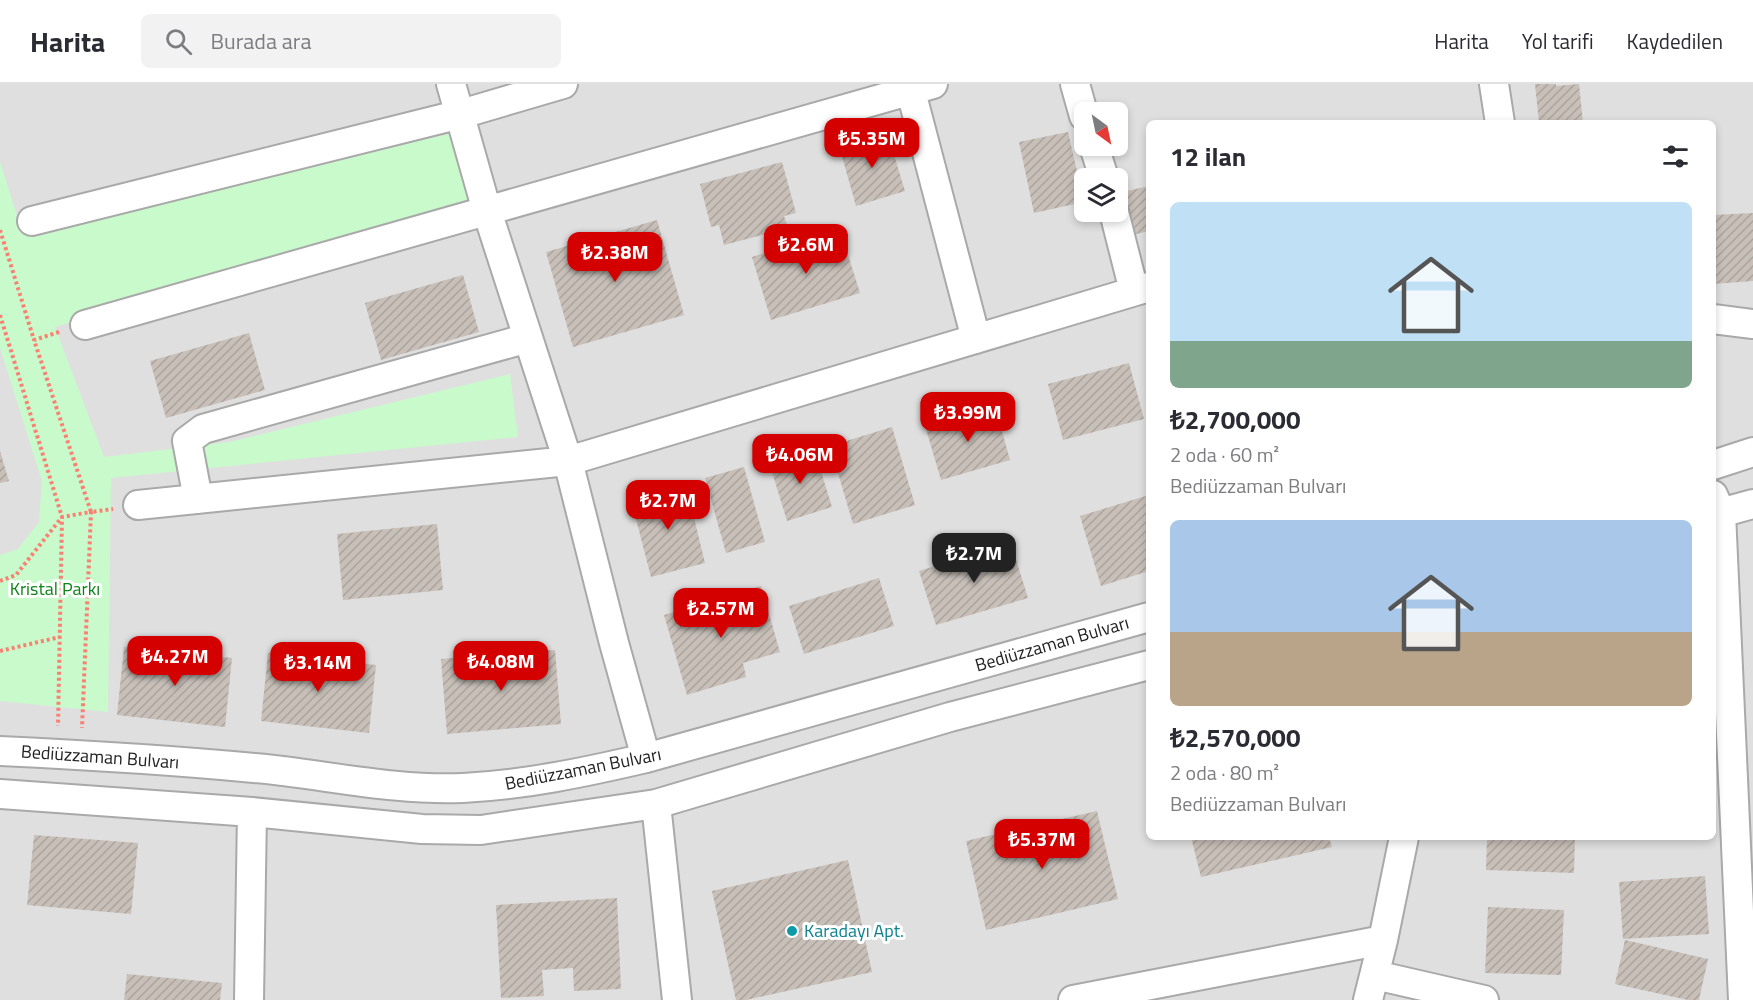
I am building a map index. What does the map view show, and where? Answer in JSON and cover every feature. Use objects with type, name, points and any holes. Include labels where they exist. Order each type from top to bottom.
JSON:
[{"type":"street","points":[[451,84],[487,211],[568,461],[646,758]]},
{"type":"street","points":[[32,222],[461,114],[562,84]]},
{"type":"street","points":[[1075,84],[1080,102]]},
{"type":"street","points":[[1494,84],[1500,120]]},
{"type":"street","points":[[85,325],[918,86],[976,339]]},
{"type":"street","points":[[138,505],[568,461],[1141,289],[1118,222]]},
{"type":"street","points":[[1716,319],[1753,324]]},
{"type":"street","points":[[198,499],[187,441],[203,429],[528,338]]},
{"type":"street","points":[[1716,464],[1753,452]]},
{"type":"street","points":[[1743,1000],[1716,508],[1753,504]]},
{"type":"street","name":"Bediüzzaman Bulvarı","points":[[0,751],[254,768],[406,786],[459,788],[504,785],[646,758],[1146,617]]},
{"type":"street","points":[[0,794],[252,812],[422,829],[481,830],[656,804],[950,717],[1146,665]]},
{"type":"street","points":[[656,804],[677,1000]]},
{"type":"street","points":[[249,1000],[252,812]]},
{"type":"street","points":[[1403,840],[1372,988],[1485,1000]]},
{"type":"street","points":[[1073,1000],[1383,940]]},
{"type":"path","points":[[0,230],[92,512],[69,755]]},
{"type":"path","points":[[0,315],[62,517],[60,637],[69,755]]},
{"type":"path","points":[[34,340],[85,325]]},
{"type":"path","points":[[0,581],[16,575],[62,517],[138,505]]},
{"type":"path","points":[[0,651],[60,637]]},
{"type":"shaded area","points":[[0,84],[1753,84],[1753,1000],[0,1000]]},
{"type":"green space","name":"Kristal Parkı","points":[[457,132],[475,199],[55,327],[104,457],[229,442],[510,374],[518,437],[111,478],[108,712],[0,701],[0,555],[18,549],[39,522],[42,481],[0,348],[0,162],[23,235]]},
{"type":"building","points":[[1535,84],[1556,84],[1556,86],[1579,84],[1583,120],[1539,120]]},
{"type":"building","points":[[887,132],[905,191],[856,206],[839,146]]},
{"type":"building","points":[[1068,132],[1076,168],[1074,168],[1074,204],[1034,213],[1019,142]]},
{"type":"building","points":[[782,162],[796,213],[784,216],[788,228],[724,245],[719,225],[711,227],[700,184]]},
{"type":"building","points":[[1146,187],[1146,232],[1132,235],[1128,218],[1128,191]]},
{"type":"building","points":[[1753,213],[1753,281],[1716,284],[1716,215]]},
{"type":"building","points":[[657,220],[684,315],[573,347],[546,252]]},
{"type":"building","points":[[840,229],[860,293],[771,320],[752,257]]},
{"type":"building","points":[[463,275],[479,332],[381,360],[365,303]]},
{"type":"building","points":[[249,333],[265,390],[166,418],[150,361]]},
{"type":"building","points":[[1129,363],[1144,419],[1063,440],[1048,384]]},
{"type":"building","points":[[995,406],[1010,460],[941,480],[925,426]]},
{"type":"building","points":[[892,427],[915,505],[853,524],[830,446]]},
{"type":"building","points":[[814,449],[832,507],[787,521],[769,462]]},
{"type":"building","points":[[0,451],[9,481],[0,483]]},
{"type":"building","points":[[744,467],[765,542],[726,553],[705,478]]},
{"type":"building","points":[[686,485],[705,563],[651,577],[631,500]]},
{"type":"building","points":[[1146,496],[1146,572],[1101,586],[1080,516]]},
{"type":"building","points":[[437,524],[443,590],[343,600],[337,534]]},
{"type":"building","points":[[1011,543],[1028,598],[936,625],[919,571]]},
{"type":"building","points":[[879,578],[894,626],[804,654],[789,606]]},
{"type":"building","points":[[761,586],[780,652],[743,663],[746,677],[687,695],[664,615]]},
{"type":"building","points":[[124,647],[232,658],[225,727],[117,715]]},
{"type":"building","points":[[555,650],[561,724],[447,734],[441,659]]},
{"type":"building","points":[[268,653],[376,665],[369,733],[261,721]]},
{"type":"building","points":[[1097,811],[1118,899],[986,930],[966,841]]},
{"type":"building","points":[[34,835],[138,843],[131,914],[27,905]]},
{"type":"building","points":[[1192,840],[1330,840],[1332,847],[1201,877]]},
{"type":"building","points":[[1487,840],[1575,840],[1574,873],[1486,870]]},
{"type":"building","name":"Karadayı Apt.","points":[[848,860],[872,972],[746,1000],[736,1000],[712,891]]},
{"type":"building","points":[[1705,876],[1709,934],[1623,939],[1619,882]]},
{"type":"building","points":[[617,898],[621,989],[574,991],[573,968],[542,970],[544,996],[501,998],[496,905]]},
{"type":"building","points":[[1488,907],[1564,910],[1561,975],[1485,973]]},
{"type":"building","points":[[1625,940],[1708,959],[1699,1000],[1688,1000],[1615,984]]},
{"type":"building","points":[[127,974],[222,983],[220,1000],[124,1000]]},
{"type":"place","name":"Karadayı Apt.","points":[[792,931]]}]
